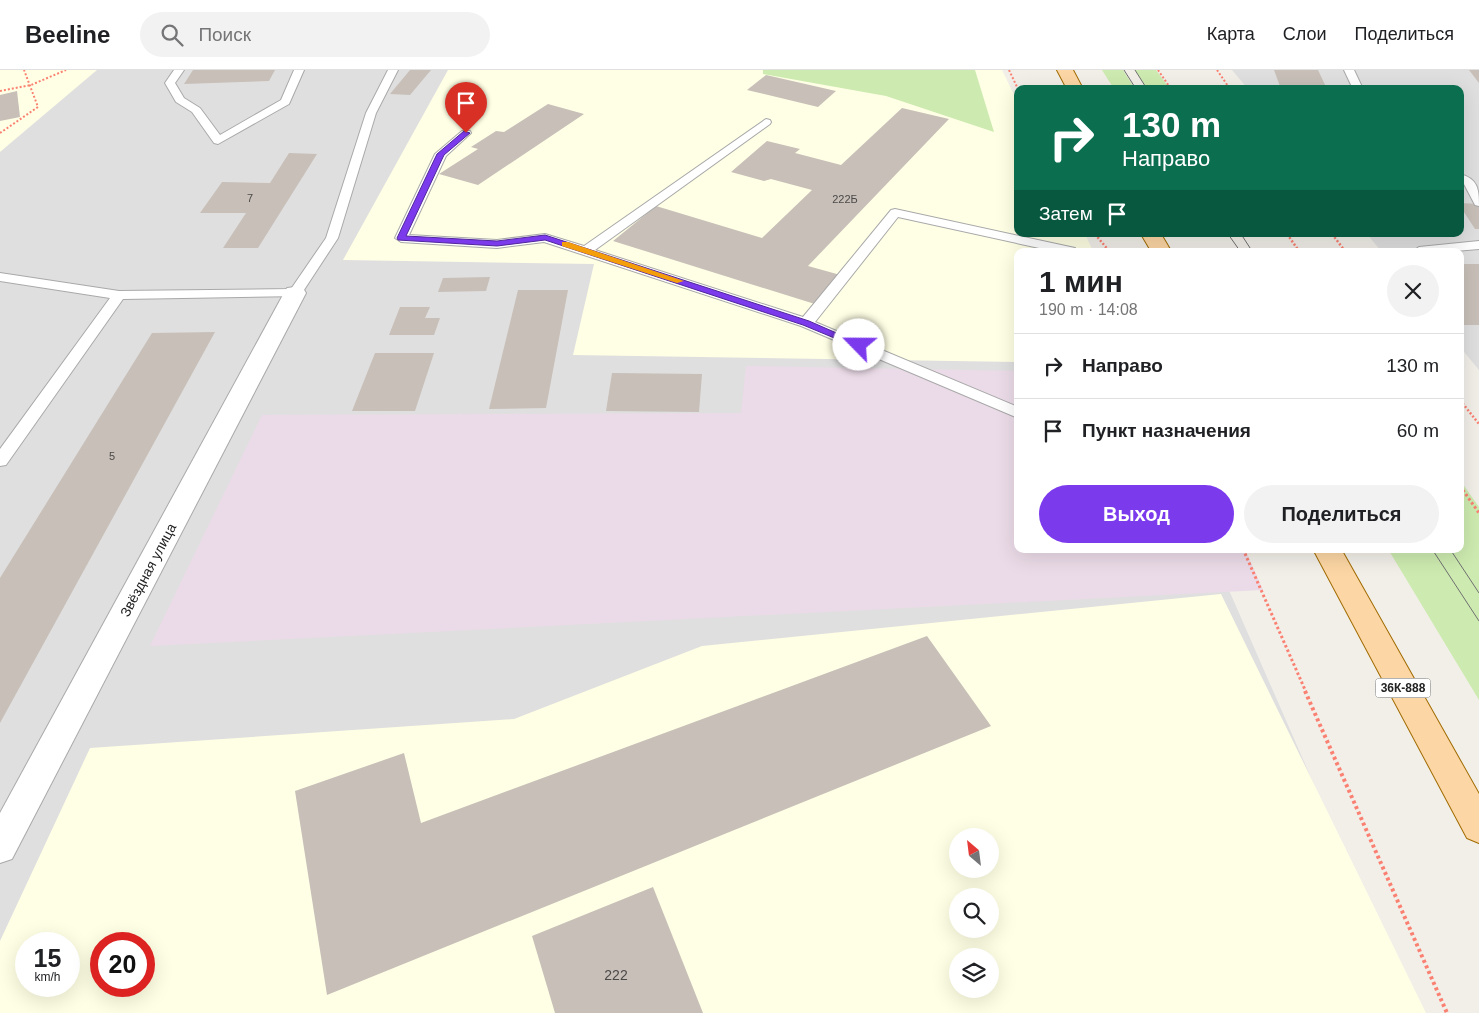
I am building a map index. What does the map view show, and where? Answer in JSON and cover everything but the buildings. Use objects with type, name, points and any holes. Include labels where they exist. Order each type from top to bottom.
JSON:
[{"type":"main road","points":[[1065,70],[1073,85]]},
{"type":"main road","name":"36К-888","points":[[1329,553],[1479,826]]},
{"type":"street","name":"Звёздная улица","points":[[0,847],[295,293]]},
{"type":"lane","points":[[179,70],[170,83],[180,100],[196,110],[218,141],[285,102],[299,70]]},
{"type":"lane","points":[[0,277],[119,295],[295,293],[332,238],[371,113],[392,70]]},
{"type":"lane","points":[[1349,70],[1356,85]]},
{"type":"lane","points":[[586,251],[766,122]]},
{"type":"lane","points":[[466,133],[440,154],[401,238],[497,244],[545,238],[806,323],[1014,411]]},
{"type":"lane","points":[[1469,181],[1479,202]]},
{"type":"lane","points":[[806,323],[895,214],[1056,248]]},
{"type":"lane","points":[[1449,248],[1479,245]]},
{"type":"lane","points":[[0,461],[119,295]]},
{"type":"path","points":[[0,133],[38,107],[24,70]]},
{"type":"path","points":[[0,91],[31,85],[66,70]]},
{"type":"path","points":[[1009,70],[1016,85]]},
{"type":"path","points":[[1158,70],[1168,85]]},
{"type":"path","points":[[1216,70],[1227,85]]},
{"type":"path","points":[[1097,237],[1107,248]]},
{"type":"path","points":[[1289,237],[1297,248]]},
{"type":"path","points":[[1334,237],[1343,248]]},
{"type":"path","points":[[1464,405],[1479,424]]},
{"type":"path","points":[[1464,492],[1479,513]]},
{"type":"path","points":[[1245,553],[1447,1013]]},
{"type":"shaded area","points":[[0,70],[1001,70],[1014,195],[1014,237],[1018,237],[1018,248],[1014,248],[1014,553],[1213,553],[1414,1013],[0,1013]]},
{"type":"shaded area","points":[[0,70],[97,70],[0,152]]},
{"type":"shaded area","points":[[448,70],[1002,70],[1014,95],[1014,237],[1086,237],[1092,248],[1014,248],[1014,362],[573,355],[594,264],[343,260]]},
{"type":"shaded area","points":[[1232,70],[1479,70],[1479,370],[1464,352],[1464,248],[1379,248],[1369,237],[1464,237],[1464,85],[1245,85]]},
{"type":"shaded area","points":[[746,366],[1014,371],[1014,553],[1247,553],[1263,590],[150,646],[262,415],[741,413]]},
{"type":"shaded area","points":[[1221,594],[1426,1013],[0,1013],[0,941],[90,748],[514,719],[702,646]]},
{"type":"green space","points":[[763,70],[975,70],[994,132],[886,96],[763,74]]},
{"type":"green space","points":[[1102,70],[1123,70],[1132,85],[1111,85]]},
{"type":"green space","points":[[1135,70],[1156,70],[1167,85],[1144,85]]},
{"type":"green space","points":[[1464,486],[1479,507],[1479,700],[1390,553],[1464,553]]},
{"type":"tram line","points":[[1124,70],[1133,85]]},
{"type":"tram line","points":[[1135,70],[1144,85]]},
{"type":"tram line","points":[[1230,237],[1238,248]]},
{"type":"tram line","points":[[1243,237],[1250,248]]},
{"type":"tram line","points":[[1435,553],[1479,621]]},
{"type":"tram line","points":[[1453,553],[1479,593]]},
{"type":"slow traffic","points":[[565,244],[680,281]]},
{"type":"route","points":[[466,133],[440,154],[401,238],[497,244],[545,238],[806,323],[859,345]]}]
